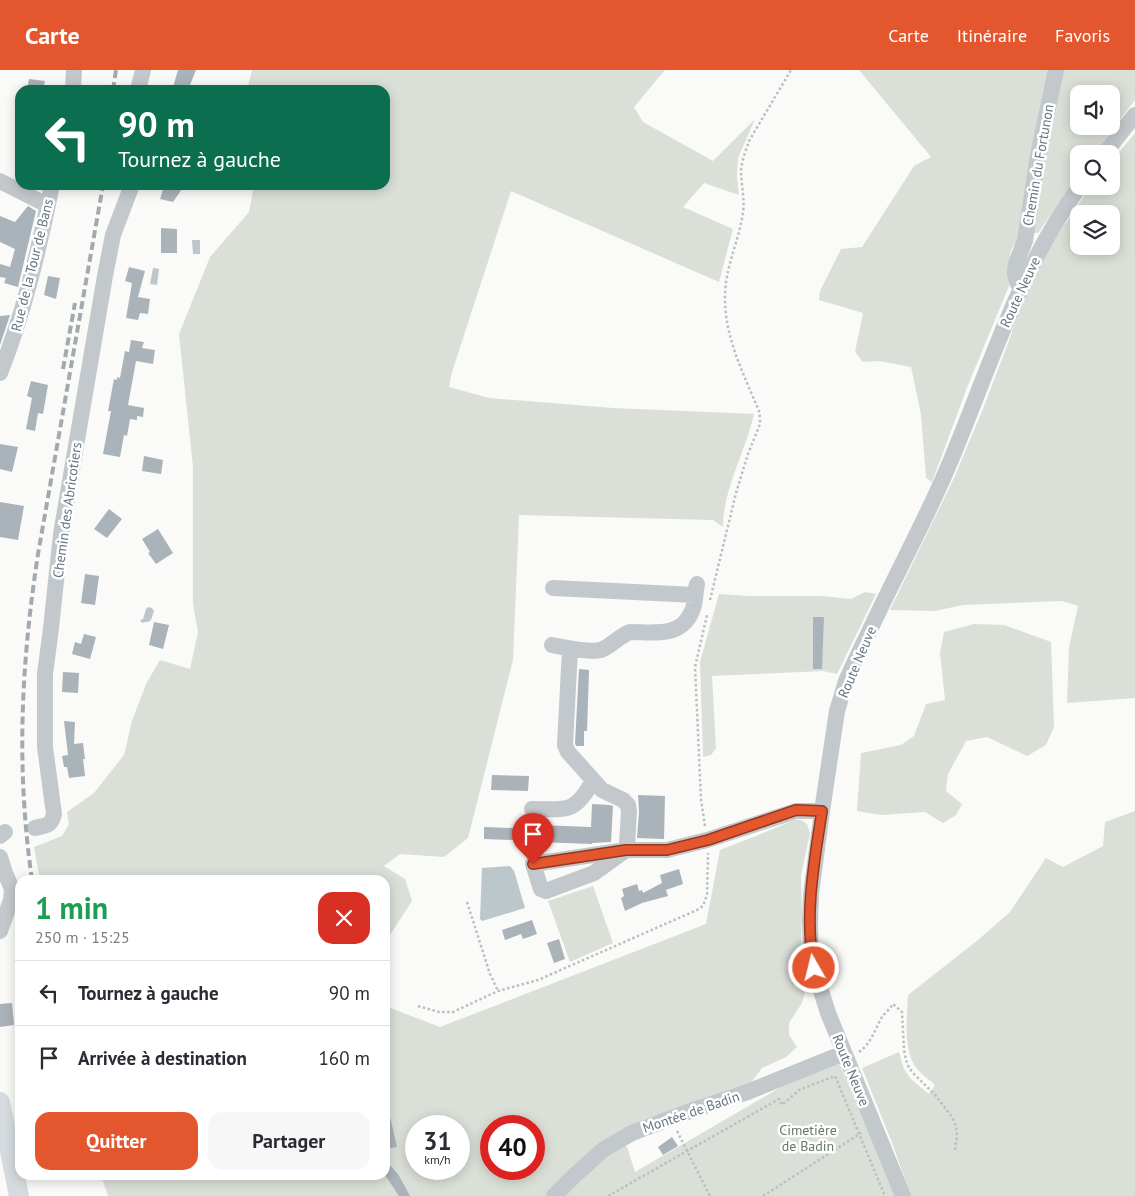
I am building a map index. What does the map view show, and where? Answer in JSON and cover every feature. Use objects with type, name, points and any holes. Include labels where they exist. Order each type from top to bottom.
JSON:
[{"type":"main road","points":[[0,1102],[15,1176]]},
{"type":"main road","points":[[16,1180],[19,1196]]},
{"type":"street","points":[[73,85],[74,70]]},
{"type":"street","points":[[139,85],[142,70]]},
{"type":"street","name":"Chemin du Fortunon","points":[[1020,288],[1015,273],[1016,263],[1025,240],[1038,155],[1056,70]]},
{"type":"street","points":[[1111,145],[1135,115]]},
{"type":"street","points":[[2,182],[15,189]]},
{"type":"street","points":[[18,190],[47,205]]},
{"type":"street","name":"Rue de la Tour de Bans","points":[[0,373],[6,339],[27,295],[51,190]]},
{"type":"street","name":"Chemin des Abricotiers","points":[[35,828],[49,825],[54,814],[45,748],[45,674],[61,534],[113,235],[130,190]]},
{"type":"street","name":"Route Neuve","points":[[903,1196],[866,1130],[845,1056],[825,1005],[811,953],[811,894],[837,712],[846,681],[938,490],[1020,288],[1055,222],[1074,195]]},
{"type":"street","points":[[552,645],[570,649],[599,650],[604,649],[630,632],[669,632],[676,630],[682,626],[693,610],[696,589],[554,588]]},
{"type":"street","points":[[570,649],[565,745],[568,752],[602,790],[623,800],[628,805],[626,848],[594,873],[546,891],[541,889],[533,864],[626,848],[667,850],[708,840],[796,810],[822,811]]},
{"type":"street","points":[[532,809],[568,808],[584,796],[593,780]]},
{"type":"street","points":[[0,857],[12,889],[11,900],[0,931]]},
{"type":"street","name":"Montée de Badin","points":[[554,1196],[604,1149],[632,1133],[845,1056]]},
{"type":"path","points":[[418,1006],[439,1012],[453,1012],[498,991],[538,980],[672,922],[703,906],[707,895],[708,840],[701,800],[695,667],[734,502],[748,454],[760,424],[759,411],[734,352],[726,319],[726,282],[744,210],[741,169],[744,154],[754,132],[791,70]]},
{"type":"path","points":[[467,902],[490,974],[498,991]]},
{"type":"path","points":[[845,1056],[863,1050],[874,1034],[882,1017],[894,1004],[902,1012],[904,1050],[909,1068],[936,1096],[952,1117],[958,1136],[955,1150]]},
{"type":"path","points":[[608,1196],[779,1098],[782,1105],[799,1090],[835,1076],[866,1130],[885,1196]]},
{"type":"path","points":[[671,1118],[710,1196]]},
{"type":"path","points":[[763,1196],[866,1130]]},
{"type":"green space","points":[[252,70],[665,70],[634,107],[643,122],[713,161],[755,119],[738,158],[739,195],[704,183],[683,207],[733,229],[719,282],[511,191],[452,372],[449,387],[489,398],[613,408],[754,414],[727,498],[723,527],[713,520],[519,515],[513,660],[468,838],[444,857],[400,854],[384,866],[405,879],[412,901],[390,935],[390,875],[39,875],[34,847],[62,836],[69,824],[67,812],[94,793],[124,755],[132,721],[146,684],[160,660],[190,669],[198,632],[193,604],[193,467],[179,334],[210,257],[249,212],[253,190],[390,190],[390,85],[248,85]]},
{"type":"green space","points":[[859,70],[1049,70],[1019,240],[1012,248],[1008,262],[1009,286],[968,385],[932,482],[926,478],[921,414],[911,367],[880,361],[863,362],[855,352],[863,313],[819,300],[820,291],[841,249],[862,247],[914,166],[931,157]]},
{"type":"green space","points":[[1062,70],[1135,70],[1135,100],[1120,120],[1120,85],[1070,85],[1070,135],[1108,135],[1101,145],[1070,145],[1070,187],[1038,233],[1032,233],[1034,212]]},
{"type":"green space","points":[[1135,133],[1135,698],[1067,703],[1069,647],[1078,606],[1062,601],[963,605],[935,611],[890,610],[954,478],[983,409],[1011,335],[1023,296],[1050,246],[1070,217],[1070,255],[1120,255],[1120,205],[1078,205],[1085,195],[1120,195],[1120,151]]},
{"type":"green space","points":[[865,592],[876,594],[837,674],[823,671],[712,676],[716,748],[711,755],[703,757],[700,662],[719,594],[821,596],[851,599]]},
{"type":"green space","points":[[974,624],[1004,625],[1051,642],[1054,727],[1046,745],[1027,756],[987,737],[966,741],[948,774],[946,791],[962,804],[956,815],[943,823],[925,812],[881,815],[857,811],[861,753],[901,745],[914,736],[926,704],[945,700],[940,653],[944,632]]},
{"type":"green space","points":[[1135,811],[1135,1196],[911,1196],[862,1068],[899,1052],[904,1069],[911,1079],[929,1094],[935,1085],[917,1069],[911,1059],[907,1041],[908,995],[978,940],[1010,912],[1046,858],[1063,867],[1103,846],[1105,822]]},
{"type":"green space","name":"Cimetière de Badin","points":[[794,820],[801,820],[807,824],[810,833],[801,876],[801,941],[807,985],[802,1003],[789,1023],[789,1035],[797,1047],[786,1057],[762,1068],[751,1083],[620,1135],[627,1147],[635,1172],[783,1086],[839,1063],[896,1196],[108,1196],[103,1180],[390,1180],[390,1008],[440,1027],[706,924],[720,850]]},
{"type":"green space","points":[[593,886],[613,943],[570,962],[548,901]]},
{"type":"shaded area","points":[[192,240],[200,240],[200,254],[193,254]]},
{"type":"shaded area","points":[[153,268],[159,269],[157,285],[150,284]]},
{"type":"shaded area","points":[[148,607],[154,611],[151,620],[142,623],[140,620],[143,619]]},
{"type":"shaded area","points":[[510,866],[514,871],[525,908],[482,921],[480,919],[482,868]]},
{"type":"building","points":[[178,70],[196,70],[190,85],[174,85]]},
{"type":"building","points":[[29,79],[45,81],[44,85],[28,85]]},
{"type":"building","points":[[163,190],[181,190],[173,202],[160,199]]},
{"type":"building","points":[[28,206],[36,211],[18,287],[4,283],[6,278],[0,277],[0,264],[10,267],[15,249],[0,242],[0,216],[15,222]]},
{"type":"building","points":[[161,228],[177,229],[177,253],[161,253]]},
{"type":"building","points":[[129,267],[145,271],[138,297],[150,299],[148,314],[140,313],[138,320],[126,318],[132,283],[125,281]]},
{"type":"building","points":[[48,276],[60,278],[56,299],[44,295]]},
{"type":"building","points":[[10,315],[0,345],[0,316]]},
{"type":"building","points":[[131,340],[144,342],[142,348],[155,350],[153,364],[136,361],[128,405],[144,408],[143,417],[137,416],[137,420],[130,419],[127,436],[124,435],[120,457],[103,454],[111,411],[108,411],[114,379],[120,378],[125,351],[129,352]]},
{"type":"building","points":[[31,381],[48,385],[43,414],[38,413],[35,431],[26,429],[32,398],[27,396]]},
{"type":"building","points":[[0,444],[18,447],[12,472],[0,469]]},
{"type":"building","points":[[144,456],[163,460],[161,474],[142,471]]},
{"type":"building","points":[[0,502],[24,506],[18,540],[0,537]]},
{"type":"building","points":[[109,509],[122,519],[107,538],[94,529]]},
{"type":"building","points":[[158,529],[173,553],[156,564],[148,553],[150,552],[142,539]]},
{"type":"building","points":[[85,574],[99,576],[95,605],[81,603]]},
{"type":"building","points":[[813,617],[824,617],[822,669],[813,669]]},
{"type":"building","points":[[154,622],[169,625],[163,649],[149,645]]},
{"type":"building","points":[[84,634],[96,637],[90,659],[72,654],[75,642],[81,644]]},
{"type":"building","points":[[579,669],[589,670],[587,731],[584,731],[584,746],[576,746],[575,743]]},
{"type":"building","points":[[63,672],[79,673],[78,693],[62,692]]},
{"type":"building","points":[[64,721],[75,722],[74,744],[83,743],[85,776],[69,778],[67,767],[64,767],[62,756],[68,755]]},
{"type":"building","points":[[492,775],[529,776],[528,791],[491,790]]},
{"type":"building","points":[[638,795],[665,796],[664,839],[637,838]]},
{"type":"building","points":[[592,804],[613,806],[611,842],[592,844],[537,842],[538,825],[591,827]]},
{"type":"building","points":[[484,827],[513,828],[513,840],[484,839]]},
{"type":"building","points":[[679,869],[683,884],[666,890],[668,896],[642,903],[625,911],[621,898],[624,896],[622,889],[637,884],[639,891],[642,890],[643,893],[662,883],[660,875]]},
{"type":"building","points":[[532,920],[537,934],[523,939],[521,934],[505,940],[502,930]]},
{"type":"building","points":[[559,939],[565,959],[554,963],[547,943]]},
{"type":"building","points":[[12,1003],[14,1025],[0,1027],[0,1004]]},
{"type":"building","points":[[390,1116],[397,1147],[390,1148]]},
{"type":"building","points":[[672,1137],[678,1146],[663,1155],[658,1147]]},
{"type":"building","points":[[390,1165],[398,1174],[410,1196],[399,1196],[388,1180],[390,1180]]},
{"type":"railway","points":[[114,85],[116,70]]},
{"type":"railway","points":[[31,875],[22,757],[24,676],[32,595],[102,190]]},
{"type":"railway","points":[[63,369],[75,303]]},
{"type":"route","points":[[533,864],[549,860],[626,850],[667,850],[708,840],[796,810],[822,811],[811,894],[811,953],[814,968]]}]
